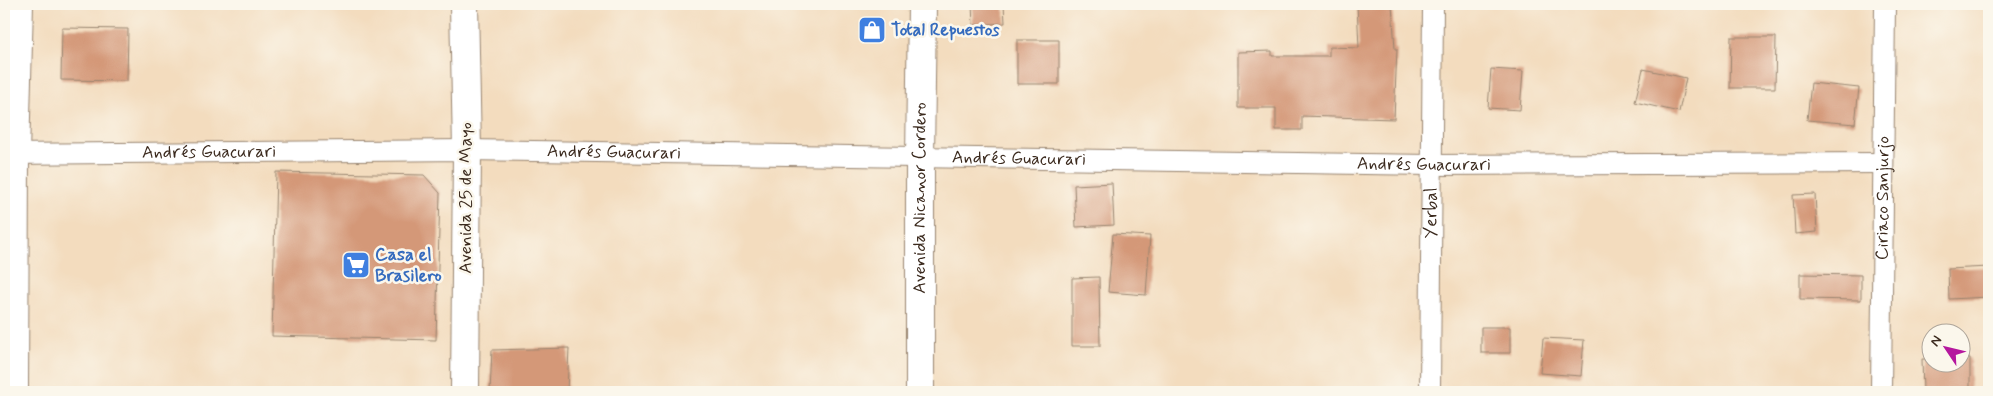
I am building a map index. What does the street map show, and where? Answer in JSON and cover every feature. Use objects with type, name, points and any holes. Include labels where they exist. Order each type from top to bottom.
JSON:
[{"type":"main road","points":[[14,392],[9,155],[19,4]]},
{"type":"main road","name":"Avenida 25 de Mayo","points":[[464,4],[467,150],[465,392]]},
{"type":"main road","name":"Avenida Nicanor Cordero","points":[[920,392],[922,4]]},
{"type":"street","name":"Yerbal","points":[[1430,392],[1430,164],[1433,4]]},
{"type":"street","name":"Ciriaco Sanjurjo","points":[[1881,392],[1884,4]]},
{"type":"street","name":"Andrés Guacurari","points":[[9,155],[467,150],[1430,164],[1883,163]]},
{"type":"building","points":[[972,4],[1004,4],[1005,23],[973,25]]},
{"type":"building","points":[[1357,4],[1392,4],[1395,49],[1397,49],[1394,119],[1302,116],[1302,130],[1276,130],[1276,108],[1238,108],[1238,52],[1272,51],[1272,56],[1329,56],[1329,47],[1359,48]]},
{"type":"building","points":[[62,28],[128,29],[127,81],[61,80]]},
{"type":"building","points":[[1731,37],[1776,37],[1775,88],[1730,88]]},
{"type":"building","points":[[1017,40],[1059,40],[1059,84],[1017,84]]},
{"type":"building","points":[[1491,69],[1523,71],[1520,110],[1488,108]]},
{"type":"building","points":[[1643,69],[1686,78],[1679,112],[1635,102]]},
{"type":"building","points":[[1811,83],[1859,88],[1855,124],[1807,120]]},
{"type":"building","name":"Casa el Brasilero","points":[[276,172],[424,175],[440,193],[436,340],[272,336]]},
{"type":"building","points":[[1112,183],[1114,225],[1076,227],[1074,185]]},
{"type":"building","points":[[1815,194],[1817,232],[1795,234],[1793,195]]},
{"type":"building","points":[[1113,234],[1150,236],[1146,295],[1108,292]]},
{"type":"building","points":[[1989,267],[1989,297],[1949,299],[1948,269]]},
{"type":"building","points":[[1800,274],[1861,275],[1861,300],[1800,299]]},
{"type":"building","points":[[1099,277],[1100,346],[1072,346],[1072,278]]},
{"type":"building","points":[[1481,327],[1510,327],[1510,353],[1481,353]]},
{"type":"building","points":[[1543,338],[1584,340],[1581,376],[1540,373]]},
{"type":"building","points":[[569,348],[567,392],[490,392],[492,350]]},
{"type":"building","points":[[1922,374],[1970,374],[1970,392],[1923,392]]},
{"type":"place","name":"Total Repuestos","points":[[872,30]]},
{"type":"place","name":"Casa el Brasilero","points":[[356,265]]}]
